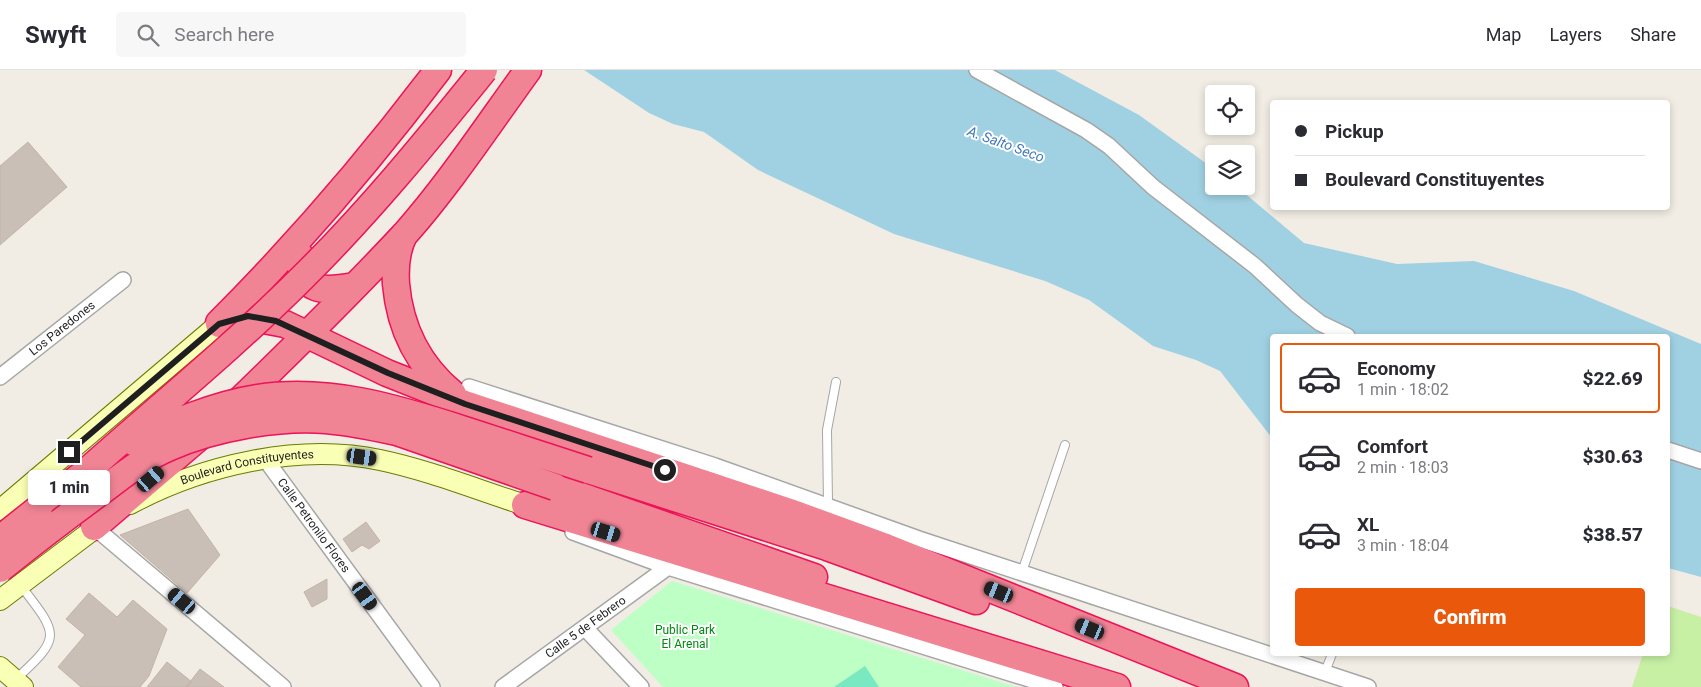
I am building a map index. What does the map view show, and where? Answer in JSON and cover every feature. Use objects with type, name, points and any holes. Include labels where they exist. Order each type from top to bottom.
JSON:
[{"type":"highway","points":[[219,324],[301,238],[394,128],[438,70]]},
{"type":"highway","points":[[0,540],[87,471],[204,370],[302,278],[379,198],[484,70]]},
{"type":"highway","points":[[94,527],[221,418],[308,334],[405,233],[443,186],[528,70]]},
{"type":"highway","points":[[405,233],[399,248],[396,273],[398,302],[403,323],[417,355],[436,379],[467,396]]},
{"type":"highway","points":[[301,238],[300,267],[309,283],[321,290],[354,286]]},
{"type":"highway","points":[[219,324],[238,317],[258,317],[285,324],[388,373],[467,396],[825,524],[1235,687]]},
{"type":"highway","points":[[87,471],[131,443],[207,410],[258,398],[300,395],[352,398],[381,405],[827,547],[1045,626],[1227,687]]},
{"type":"highway","points":[[0,569],[63,519],[136,466],[169,447],[200,436],[229,429],[281,422],[325,420],[371,426],[397,432],[742,551],[1058,678]]},
{"type":"highway","points":[[525,505],[1058,678],[1118,687]]},
{"type":"street","points":[[977,70],[1086,130],[1109,146],[1154,187],[1255,266],[1297,305],[1320,323],[1343,334]]},
{"type":"street","name":"Los Paredones","points":[[0,377],[123,280]]},
{"type":"street","points":[[0,520],[5,506],[219,324]]},
{"type":"street","points":[[467,396],[706,463],[828,504],[919,539],[1270,654]]},
{"type":"street","points":[[1670,451],[1701,461]]},
{"type":"street","name":"Boulevard Constituyentes","points":[[0,600],[94,527],[144,497],[190,478],[222,468],[266,460],[303,455],[343,454],[381,460],[525,505]]},
{"type":"street","name":"Calle Petronilo Flores","points":[[266,460],[432,687]]},
{"type":"street","points":[[525,505],[525,511],[532,517],[668,567],[1058,678]]},
{"type":"street","points":[[94,527],[283,687]]},
{"type":"street","points":[[0,533],[8,549],[22,558],[42,561],[56,558]]},
{"type":"street","name":"Calle 5 de Febrero","points":[[503,687],[668,567]]},
{"type":"street","points":[[585,628],[640,687]]},
{"type":"street","points":[[1277,656],[1368,687]]},
{"type":"street","points":[[0,667],[14,685]]},
{"type":"lane","points":[[828,504],[827,430],[836,382]]},
{"type":"lane","points":[[1022,572],[1065,445]]},
{"type":"lane","points":[[14,685],[43,654],[49,645],[50,636],[48,623],[20,585]]},
{"type":"lane","points":[[1326,672],[1331,656]]},
{"type":"green space","name":"Public Park El Arenal","points":[[672,581],[1016,687],[663,687],[611,630]]},
{"type":"green space","points":[[1670,607],[1701,617],[1701,687],[1632,687],[1642,656],[1670,656]]},
{"type":"green space","points":[[865,666],[879,687],[834,687]]},
{"type":"water","name":"A. Salto Seco","points":[[584,70],[1055,70],[1139,115],[1205,163],[1205,195],[1247,195],[1304,243],[1397,264],[1474,261],[1574,291],[1701,344],[1701,577],[1670,569],[1670,334],[1270,334],[1270,435],[1220,371],[1196,360],[1153,346],[1089,300],[1045,281],[894,234],[758,170],[704,132],[673,124],[649,113]]},
{"type":"building","points":[[28,142],[67,187],[0,245],[0,166]]},
{"type":"building","points":[[188,509],[220,555],[187,593],[120,535]]},
{"type":"building","points":[[366,522],[380,541],[369,549],[362,545],[352,552],[343,539]]},
{"type":"building","points":[[327,579],[327,599],[312,607],[304,592]]},
{"type":"building","points":[[89,593],[117,617],[133,600],[167,629],[149,676],[140,687],[81,687],[58,667],[85,635],[66,619]]},
{"type":"building","points":[[167,662],[192,682],[187,687],[147,687]]},
{"type":"building","points":[[200,669],[224,687],[186,687]]},
{"type":"route","points":[[69,452],[219,324],[238,317],[248,316],[285,324],[388,373],[488,413],[665,470]]}]
